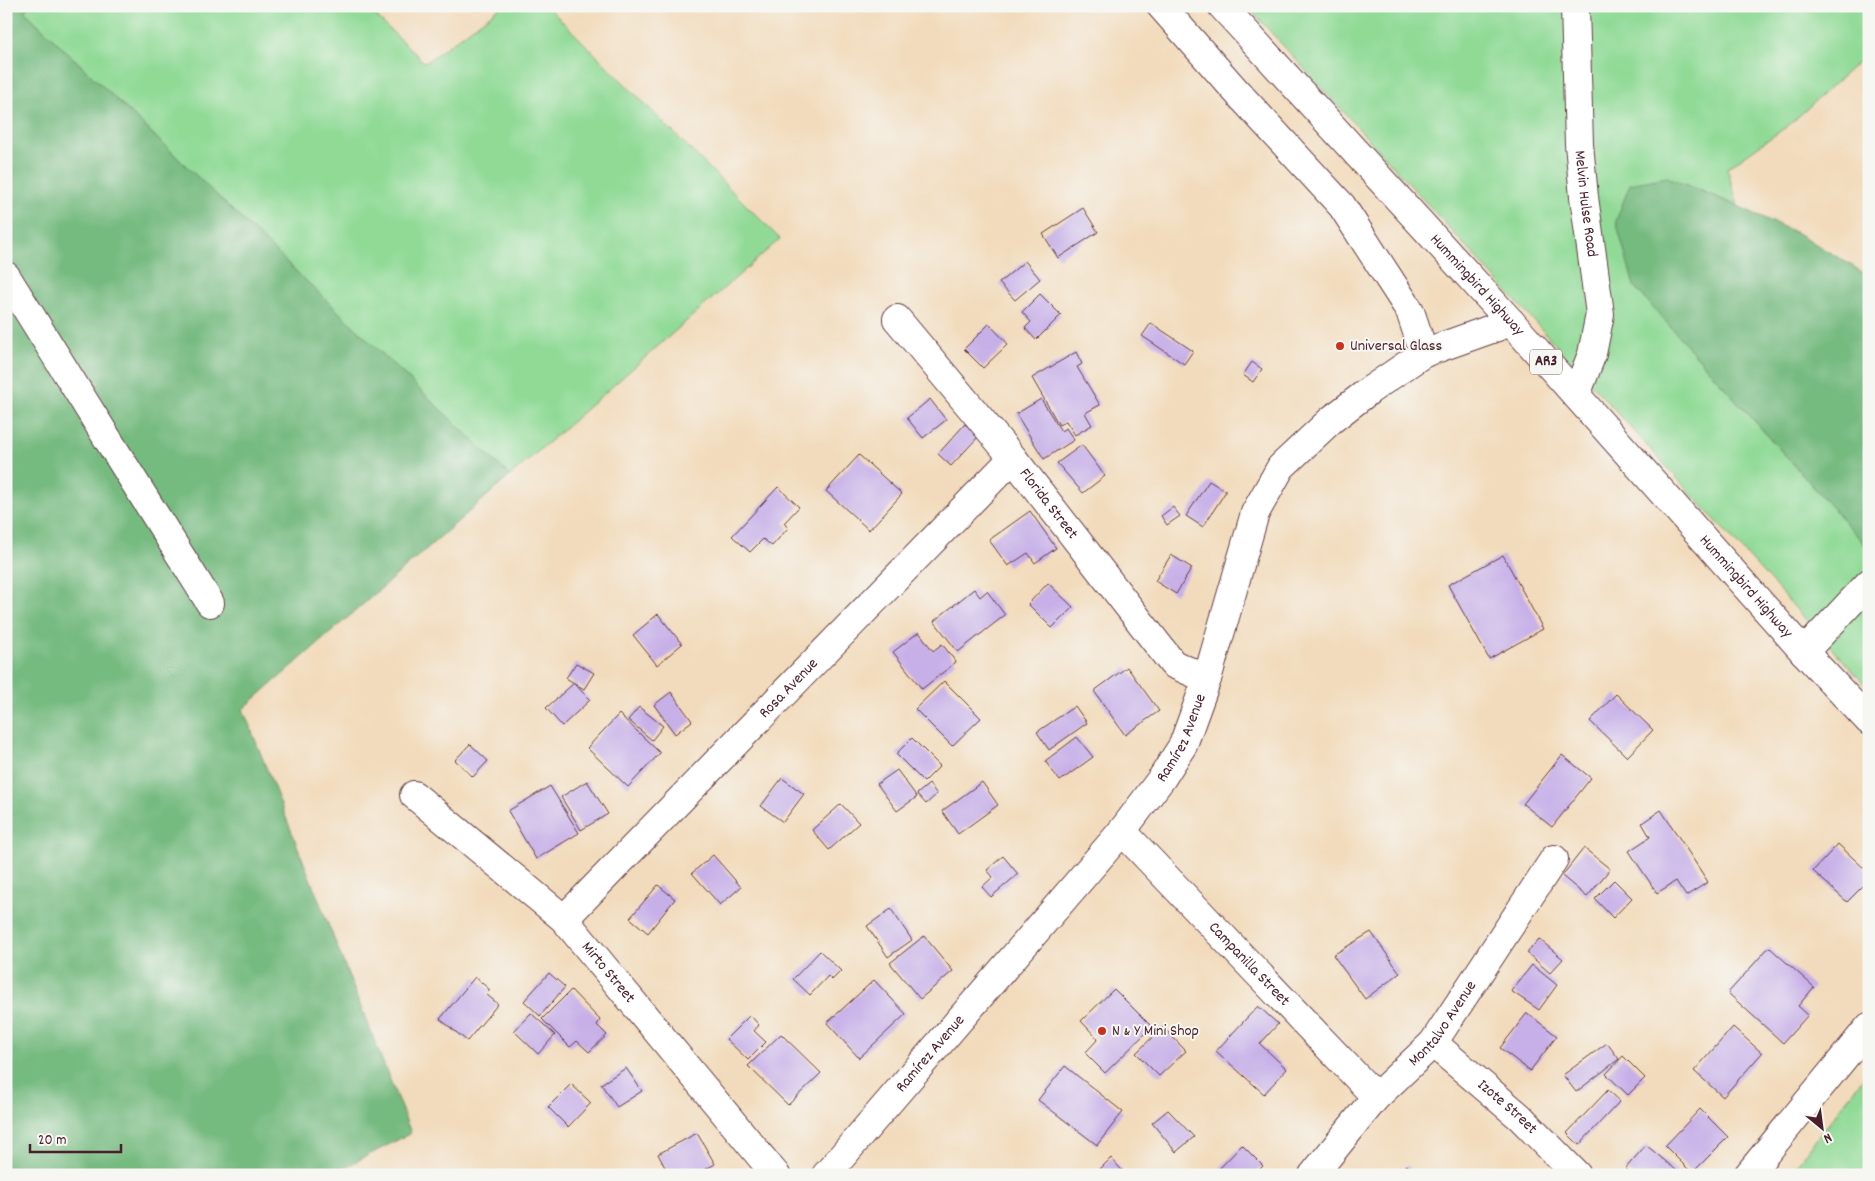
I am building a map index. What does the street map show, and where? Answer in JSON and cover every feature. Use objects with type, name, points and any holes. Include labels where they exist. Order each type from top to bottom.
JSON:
[{"type":"street","points":[[1161,6],[1342,206],[1410,311],[1424,353]]},
{"type":"street","name":"Hummingbird Highway","points":[[1222,6],[1511,322],[1804,652],[1869,720]]},
{"type":"street","name":"Melvin Hulse Road","points":[[1575,6],[1579,144],[1584,198],[1600,314],[1592,354],[1576,395]]},
{"type":"street","points":[[6,276],[210,603]]},
{"type":"street","name":"Florida Street","points":[[897,319],[1013,458],[1173,664],[1207,679]]},
{"type":"street","name":"Ramírez Avenue","points":[[826,1175],[1122,831],[1162,778],[1183,745],[1207,679],[1255,513],[1281,467],[1331,420],[1370,390],[1424,353],[1511,322]]},
{"type":"street","name":"Rosa Avenue","points":[[564,919],[1013,458]]},
{"type":"street","points":[[1804,652],[1869,584]]},
{"type":"street","name":"Mirto Street","points":[[414,795],[564,919],[776,1175]]},
{"type":"street","name":"Campanilla Street","points":[[1122,831],[1376,1098]]},
{"type":"street","name":"Montalvo Avenue","points":[[1313,1175],[1376,1098],[1433,1043],[1554,859]]},
{"type":"street","points":[[1748,1175],[1869,1027]]},
{"type":"street","name":"Izote Street","points":[[1433,1043],[1520,1117],[1577,1175]]},
{"type":"green space","points":[[6,6],[30,6],[24,11],[510,476],[243,709],[411,1133],[330,1175],[6,1175]]},
{"type":"green space","points":[[30,6],[365,6],[425,63],[502,6],[547,6],[780,239],[510,476],[24,11]]},
{"type":"green space","points":[[1247,6],[1611,6],[1623,16],[1658,6],[1869,6],[1869,52],[1789,125],[1727,168],[1738,206],[1667,177],[1634,286],[1869,549],[1869,689]]},
{"type":"green space","points":[[1667,177],[1738,206],[1799,234],[1869,276],[1869,549],[1634,286],[1616,221],[1630,184]]},
{"type":"green space","points":[[1869,1070],[1869,1175],[1789,1175]]},
{"type":"building","points":[[1083,208],[1098,232],[1058,258],[1043,234]]},
{"type":"building","points":[[1025,261],[1040,279],[1015,300],[999,283]]},
{"type":"building","points":[[1040,294],[1061,315],[1036,340],[1025,328],[1031,322],[1022,312]]},
{"type":"building","points":[[1151,323],[1193,351],[1184,364],[1142,336]]},
{"type":"building","points":[[989,324],[1008,344],[983,368],[964,349]]},
{"type":"building","points":[[1076,352],[1082,364],[1077,367],[1100,405],[1085,413],[1092,425],[1075,435],[1066,421],[1059,425],[1032,378]]},
{"type":"building","points":[[1252,362],[1262,369],[1253,382],[1243,375]]},
{"type":"building","points":[[930,399],[946,420],[923,438],[907,418]]},
{"type":"building","points":[[1041,399],[1061,431],[1066,428],[1074,440],[1044,459],[1016,414]]},
{"type":"building","points":[[965,424],[978,437],[951,466],[938,454]]},
{"type":"building","points":[[1082,445],[1105,476],[1083,493],[1057,463]]},
{"type":"building","points":[[859,455],[902,494],[869,530],[826,491]]},
{"type":"building","points":[[1209,481],[1226,491],[1203,527],[1186,516]]},
{"type":"building","points":[[778,487],[799,507],[784,523],[788,528],[772,546],[763,539],[750,552],[732,536]]},
{"type":"building","points":[[1173,507],[1180,516],[1167,525],[1161,516]]},
{"type":"building","points":[[1030,511],[1056,548],[1035,563],[1028,553],[1008,566],[989,540]]},
{"type":"building","points":[[1171,555],[1192,568],[1176,594],[1155,581]]},
{"type":"building","points":[[1503,555],[1543,629],[1489,659],[1448,585]]},
{"type":"building","points":[[1048,583],[1073,607],[1052,628],[1028,604]]},
{"type":"building","points":[[974,589],[980,597],[987,591],[1005,615],[958,652],[934,621]]},
{"type":"building","points":[[658,614],[682,644],[657,665],[633,635]]},
{"type":"building","points":[[919,632],[933,651],[942,644],[956,662],[922,689],[893,652]]},
{"type":"building","points":[[576,663],[594,673],[584,689],[566,678]]},
{"type":"building","points":[[1127,667],[1159,711],[1125,735],[1094,691]]},
{"type":"building","points":[[944,681],[981,718],[952,746],[915,709]]},
{"type":"building","points":[[574,683],[590,700],[562,726],[546,708]]},
{"type":"building","points":[[671,692],[692,721],[675,734],[654,705]]},
{"type":"building","points":[[1616,694],[1653,730],[1627,757],[1590,721]]},
{"type":"building","points":[[1075,706],[1087,723],[1049,750],[1037,732]]},
{"type":"building","points":[[639,707],[663,726],[652,740],[628,720]]},
{"type":"building","points":[[619,714],[660,753],[628,787],[587,748]]},
{"type":"building","points":[[1077,737],[1093,757],[1060,781],[1045,761]]},
{"type":"building","points":[[912,738],[940,766],[924,782],[896,754]]},
{"type":"building","points":[[470,744],[488,761],[473,777],[455,760]]},
{"type":"building","points":[[1562,755],[1591,778],[1552,827],[1523,804]]},
{"type":"building","points":[[897,770],[917,797],[897,811],[877,784]]},
{"type":"building","points":[[782,778],[804,794],[783,822],[761,806]]},
{"type":"building","points":[[587,781],[608,814],[581,830],[561,797]]},
{"type":"building","points":[[982,782],[998,805],[958,834],[942,811]]},
{"type":"building","points":[[929,784],[937,794],[926,804],[917,794]]},
{"type":"building","points":[[550,786],[579,833],[536,859],[508,811]]},
{"type":"building","points":[[841,804],[859,823],[829,850],[812,830]]},
{"type":"building","points":[[1661,810],[1708,882],[1686,896],[1676,881],[1657,893],[1629,851],[1650,837],[1642,823]]},
{"type":"building","points":[[1838,844],[1869,873],[1869,880],[1847,902],[1813,871]]},
{"type":"building","points":[[1584,848],[1610,869],[1587,897],[1562,876]]},
{"type":"building","points":[[713,855],[741,887],[720,905],[692,873]]},
{"type":"building","points":[[1003,856],[1018,874],[991,897],[982,887],[993,877],[987,870]]},
{"type":"building","points":[[1614,880],[1632,898],[1613,918],[1595,899]]},
{"type":"building","points":[[658,885],[675,899],[648,933],[630,918]]},
{"type":"building","points":[[891,909],[912,940],[888,957],[867,926]]},
{"type":"building","points":[[1371,932],[1400,973],[1365,999],[1333,955]]},
{"type":"building","points":[[924,936],[953,971],[920,999],[890,963]]},
{"type":"building","points":[[1539,939],[1563,959],[1550,973],[1527,953]]},
{"type":"building","points":[[1769,947],[1814,987],[1798,1006],[1808,1015],[1783,1043],[1728,993]]},
{"type":"building","points":[[820,951],[841,971],[832,980],[828,976],[810,995],[793,979]]},
{"type":"building","points":[[1532,965],[1557,985],[1539,1010],[1511,991]]},
{"type":"building","points":[[549,973],[565,987],[540,1016],[524,1001]]},
{"type":"building","points":[[475,977],[490,990],[486,994],[498,1004],[467,1041],[440,1019]]},
{"type":"building","points":[[874,980],[906,1014],[859,1058],[827,1023]]},
{"type":"building","points":[[1114,989],[1152,1027],[1105,1073],[1085,1053],[1098,1039],[1081,1021]]},
{"type":"building","points":[[571,990],[600,1020],[597,1025],[607,1035],[589,1052],[577,1041],[570,1047],[542,1019]]},
{"type":"building","points":[[1258,1006],[1278,1024],[1260,1044],[1287,1069],[1264,1094],[1216,1051]]},
{"type":"building","points":[[531,1013],[555,1035],[538,1054],[514,1031]]},
{"type":"building","points":[[1527,1013],[1557,1036],[1530,1071],[1500,1048]]},
{"type":"building","points":[[750,1015],[759,1025],[754,1031],[766,1042],[748,1060],[726,1039]]},
{"type":"building","points":[[1163,1027],[1186,1051],[1159,1076],[1136,1053]]},
{"type":"building","points":[[1733,1027],[1762,1053],[1723,1097],[1694,1071]]},
{"type":"building","points":[[781,1034],[821,1073],[788,1105],[748,1066]]},
{"type":"building","points":[[1607,1043],[1619,1059],[1576,1092],[1563,1075]]},
{"type":"building","points":[[1623,1056],[1645,1078],[1628,1095],[1606,1074]]},
{"type":"building","points":[[1065,1066],[1123,1112],[1097,1145],[1038,1100]]},
{"type":"building","points":[[626,1068],[642,1091],[617,1107],[601,1084]]},
{"type":"building","points":[[571,1084],[591,1103],[568,1127],[548,1107]]},
{"type":"building","points":[[1608,1090],[1620,1101],[1579,1145],[1567,1133]]},
{"type":"building","points":[[1700,1109],[1728,1137],[1692,1173],[1665,1146]]},
{"type":"building","points":[[1168,1110],[1194,1137],[1176,1152],[1152,1123]]},
{"type":"building","points":[[697,1133],[715,1164],[696,1175],[669,1175],[658,1154]]},
{"type":"building","points":[[1242,1145],[1263,1166],[1254,1175],[1228,1175],[1220,1168]]},
{"type":"building","points":[[1646,1145],[1682,1175],[1632,1175],[1625,1169]]},
{"type":"building","points":[[1111,1158],[1126,1175],[1094,1175]]},
{"type":"building","points":[[1407,1165],[1416,1175],[1396,1175]]},
{"type":"place","name":"Universal Glass","points":[[1340,346]]},
{"type":"place","name":"N & Y Mini Shop","points":[[1102,1031]]}]
